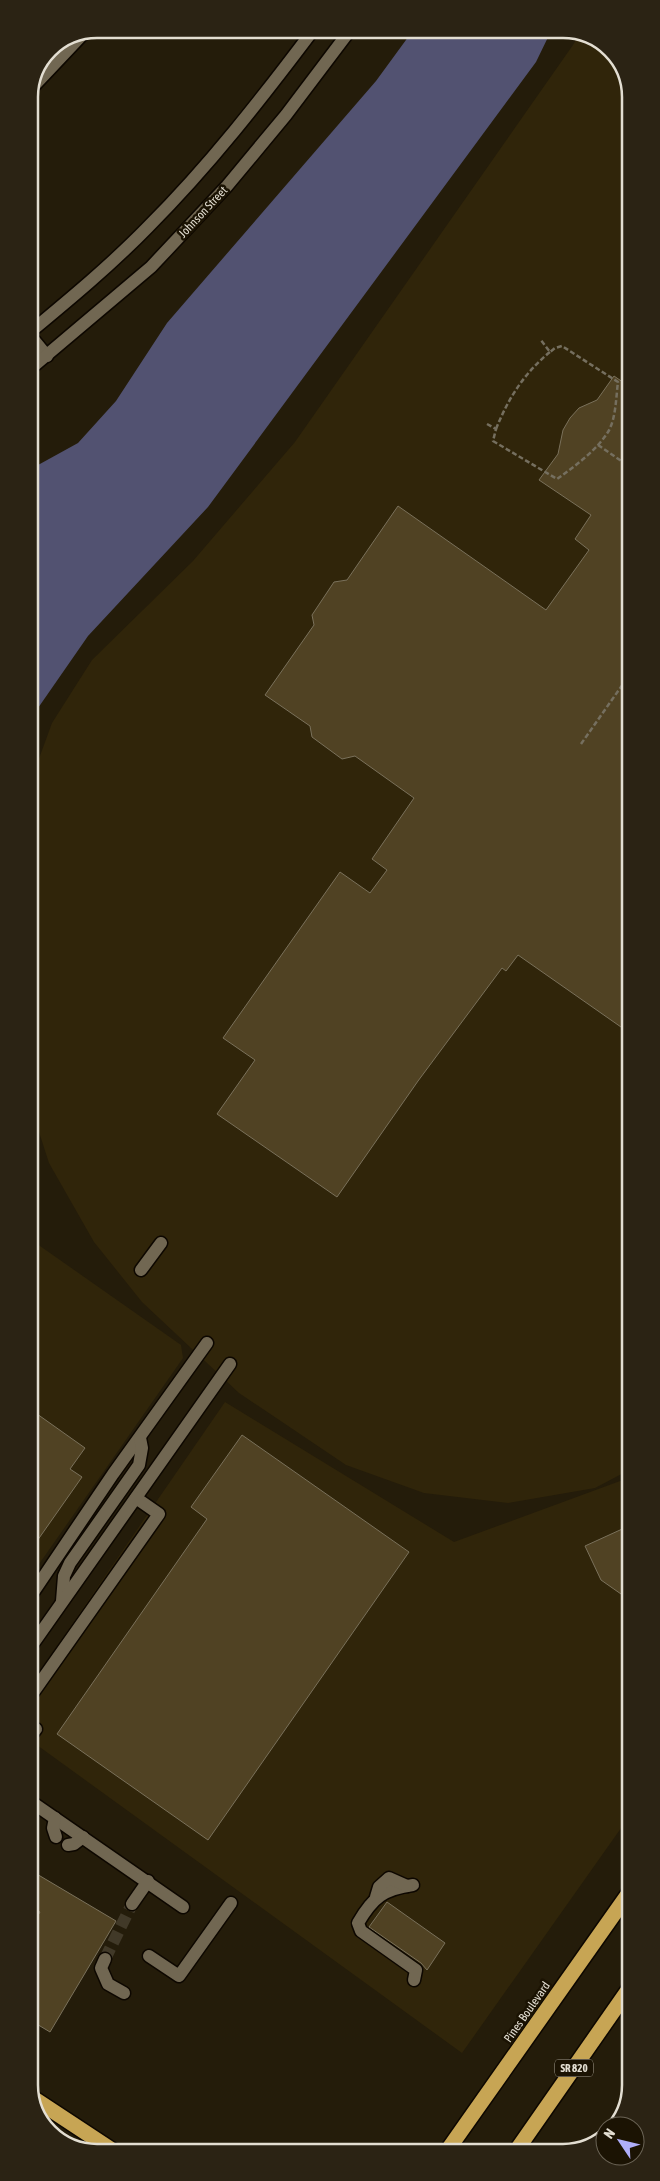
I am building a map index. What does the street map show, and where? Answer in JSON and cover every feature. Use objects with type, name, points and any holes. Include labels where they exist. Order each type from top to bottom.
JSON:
[{"type":"highway","name":"Pines Boulevard","points":[[453,2144],[622,1903]]},
{"type":"highway","name":"SR 820","points":[[521,2144],[622,1999]]},
{"type":"highway","points":[[41,2103],[101,2143]]},
{"type":"street","points":[[38,326],[161,213],[208,163],[264,96],[307,38]]},
{"type":"street","name":"Johnson Street","points":[[38,363],[151,266],[227,186],[286,115],[344,38]]},
{"type":"street","points":[[40,80],[76,41]]},
{"type":"street","points":[[38,345],[47,356]]},
{"type":"street","points":[[141,1270],[161,1243]]},
{"type":"street","points":[[38,1586],[114,1474],[207,1343]]},
{"type":"street","points":[[38,1637],[230,1364]]},
{"type":"street","points":[[61,1604],[64,1576],[70,1563],[139,1464],[142,1448],[140,1438]]},
{"type":"street","points":[[114,1474],[121,1484],[121,1491]]},
{"type":"street","points":[[38,1686],[159,1514],[136,1498]]},
{"type":"street","points":[[38,1806],[183,1907]]},
{"type":"street","points":[[55,1818],[53,1828],[56,1837]]},
{"type":"street","points":[[68,1845],[74,1844],[83,1837]]},
{"type":"street","points":[[132,1904],[148,1882]]},
{"type":"street","points":[[410,1886],[399,1887],[376,1897],[358,1923],[361,1931],[416,1970],[414,1980]]},
{"type":"street","points":[[149,1956],[179,1976],[231,1903]]},
{"type":"street","points":[[105,1959],[101,1968],[108,1984],[124,1993]]},
{"type":"path","points":[[540,338],[550,352]]},
{"type":"path","points":[[562,346],[618,382],[616,403],[609,430],[598,445],[557,479],[493,442],[496,429],[512,395],[528,373],[555,348],[562,346]]},
{"type":"path","points":[[487,424],[496,429]]},
{"type":"path","points":[[598,445],[622,462]]},
{"type":"path","points":[[581,744],[622,685]]},
{"type":"shaded area","points":[[577,39],[579,39],[597,47],[608,57],[618,74],[622,96],[622,1474],[595,1488],[508,1503],[424,1493],[346,1465],[239,1393],[142,1302],[94,1242],[49,1163],[38,1129],[38,761],[52,723],[92,660],[193,561],[295,442]]},
{"type":"shaded area","points":[[38,1245],[181,1345],[183,1358],[38,1566]]},
{"type":"shaded area","points":[[225,1402],[454,1542],[622,1480],[622,1827],[462,2053],[38,1746],[38,1673]]},
{"type":"water","points":[[407,38],[548,38],[536,62],[208,507],[88,636],[38,708],[38,465],[78,443],[116,401],[167,323],[376,81]]},
{"type":"building","points":[[614,376],[622,382],[622,1028],[518,955],[506,971],[502,968],[418,1081],[337,1197],[217,1114],[255,1060],[223,1038],[340,872],[370,893],[387,870],[372,859],[414,798],[355,756],[342,759],[312,737],[310,726],[265,695],[314,625],[312,615],[334,582],[347,580],[398,506],[546,610],[589,550],[575,539],[591,515],[539,480],[558,454],[563,430],[570,418],[579,408],[597,400]]},
{"type":"building","points":[[38,1415],[85,1448],[70,1469],[82,1477],[38,1540]]},
{"type":"building","points":[[242,1435],[409,1552],[208,1840],[57,1734],[207,1519],[191,1507]]},
{"type":"building","points":[[622,1529],[622,1595],[601,1580],[585,1546]]},
{"type":"building","points":[[38,1875],[116,1921],[50,2032],[38,2025],[38,1915],[40,1912],[38,1911]]},
{"type":"building","points":[[387,1902],[445,1943],[427,1970],[421,1963],[369,1927]]},
{"type":"tunnel","points":[[105,1959],[132,1904]]}]
